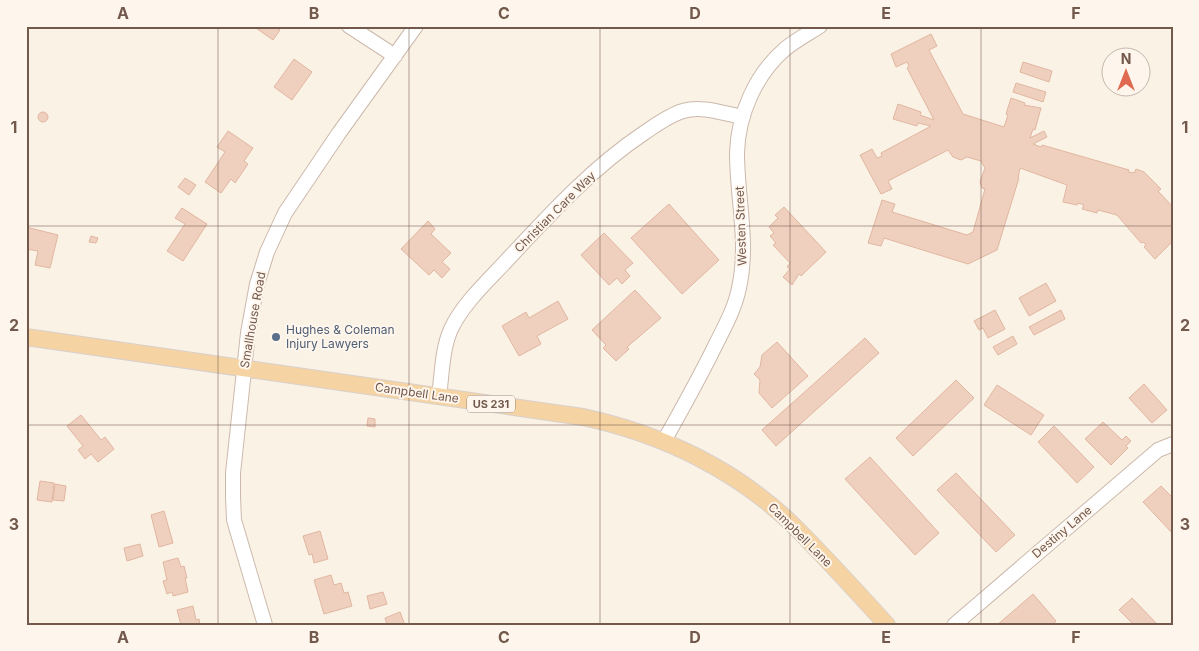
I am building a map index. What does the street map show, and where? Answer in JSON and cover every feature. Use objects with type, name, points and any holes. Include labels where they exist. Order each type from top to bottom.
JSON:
[{"type":"main road","name":"Campbell Lane","points":[[26,337],[583,417],[636,430],[664,441],[712,465],[765,500],[795,527],[887,625]]},
{"type":"street","points":[[349,26],[395,56]]},
{"type":"street","name":"Smallhouse Road","points":[[264,625],[234,520],[233,473],[248,333],[257,284],[267,252],[286,213],[339,133],[416,26]]},
{"type":"street","name":"Westen Street","points":[[664,441],[729,318],[739,292],[744,246],[737,153],[743,117],[755,88],[775,59],[787,48],[820,26]]},
{"type":"street","name":"Christian Care Way","points":[[439,396],[446,346],[450,331],[459,315],[471,299],[516,250],[578,188],[629,143],[677,113],[685,110],[700,109],[743,117]]},
{"type":"street","name":"Destiny Lane","points":[[954,625],[1158,450],[1173,444]]},
{"type":"building","points":[[253,26],[275,26],[280,30],[273,40]]},
{"type":"building","points":[[931,34],[937,46],[929,50],[963,114],[1004,127],[1011,98],[1025,103],[1024,105],[1041,108],[1035,130],[1033,129],[1030,138],[1044,131],[1047,137],[1033,144],[1129,170],[1128,172],[1134,173],[1136,169],[1144,172],[1161,189],[1158,191],[1173,207],[1173,241],[1155,259],[1144,247],[1146,245],[1143,242],[1141,243],[1117,215],[1098,210],[1097,213],[1082,209],[1084,205],[1078,203],[1077,205],[1063,202],[1067,185],[1020,168],[1019,178],[997,250],[968,264],[884,238],[881,246],[868,243],[882,200],[895,204],[892,212],[967,235],[973,232],[985,189],[982,188],[980,182],[985,168],[981,161],[967,157],[961,160],[953,157],[948,150],[888,181],[892,189],[881,194],[860,155],[872,149],[877,158],[882,156],[881,153],[931,126],[918,123],[917,126],[893,119],[898,104],[921,112],[920,115],[934,120],[907,68],[909,66],[907,62],[896,67],[891,54]]},
{"type":"building","points":[[294,59],[312,72],[292,100],[274,87]]},
{"type":"building","points":[[1023,62],[1052,71],[1049,82],[1020,72]]},
{"type":"building","points":[[1016,83],[1046,92],[1043,102],[1013,92]]},
{"type":"building","points":[[43,112],[48,117],[43,122],[38,117]]},
{"type":"building","points":[[228,131],[253,148],[244,161],[248,164],[235,183],[231,179],[221,193],[205,182],[225,152],[217,147]]},
{"type":"building","points":[[185,178],[196,185],[189,195],[178,187]]},
{"type":"building","points":[[669,204],[719,260],[682,294],[631,238]]},
{"type":"building","points":[[784,207],[826,252],[801,276],[799,274],[792,285],[783,277],[790,269],[787,267],[790,263],[773,245],[776,243],[770,236],[774,233],[769,227],[778,218],[775,215]]},
{"type":"building","points":[[182,208],[207,224],[183,261],[167,251],[185,224],[175,218]]},
{"type":"building","points":[[428,221],[435,229],[431,234],[451,253],[442,262],[450,269],[442,278],[434,270],[429,275],[401,249]]},
{"type":"building","points":[[26,227],[58,235],[50,268],[35,265],[38,251],[26,249]]},
{"type":"building","points":[[604,233],[633,263],[625,270],[630,276],[622,284],[617,278],[609,285],[581,255]]},
{"type":"building","points":[[91,236],[98,238],[96,243],[89,242]]},
{"type":"building","points":[[1046,283],[1056,301],[1029,316],[1019,298]]},
{"type":"building","points":[[635,290],[661,318],[627,347],[629,349],[616,361],[603,348],[606,345],[592,330]]},
{"type":"building","points":[[558,301],[568,319],[537,336],[541,344],[519,356],[502,326],[526,312],[529,318]]},
{"type":"building","points":[[995,310],[1005,329],[988,338],[983,328],[979,330],[974,321]]},
{"type":"building","points":[[1061,310],[1065,319],[1034,335],[1029,327]]},
{"type":"building","points":[[1013,336],[1017,344],[998,355],[993,347]]},
{"type":"building","points":[[865,338],[879,353],[776,446],[762,430]]},
{"type":"building","points":[[777,342],[808,376],[772,408],[759,393],[760,380],[754,374],[760,367],[762,355]]},
{"type":"building","points":[[956,380],[974,398],[913,456],[896,438]]},
{"type":"building","points":[[1144,384],[1167,410],[1152,423],[1129,398]]},
{"type":"building","points":[[997,385],[1044,415],[1031,435],[984,405]]},
{"type":"building","points":[[81,415],[101,440],[105,437],[114,449],[98,462],[91,454],[85,459],[78,450],[83,446],[67,426]]},
{"type":"building","points":[[368,418],[375,419],[375,427],[367,426]]},
{"type":"building","points":[[1103,422],[1122,440],[1126,436],[1131,441],[1126,446],[1128,448],[1111,465],[1085,439]]},
{"type":"building","points":[[1054,426],[1094,467],[1077,483],[1038,442]]},
{"type":"building","points":[[870,457],[939,533],[915,555],[845,479]]},
{"type":"building","points":[[956,473],[1015,535],[996,552],[937,490]]},
{"type":"building","points":[[40,481],[54,483],[52,502],[37,500]]},
{"type":"building","points":[[55,484],[66,486],[64,501],[53,500]]},
{"type":"building","points":[[1161,486],[1173,498],[1173,534],[1143,502]]},
{"type":"building","points":[[164,511],[173,543],[159,547],[151,515]]},
{"type":"building","points":[[320,531],[328,559],[314,563],[312,554],[309,555],[303,536]]},
{"type":"building","points":[[140,544],[143,556],[127,561],[124,548]]},
{"type":"building","points":[[178,558],[181,567],[184,566],[188,592],[173,596],[172,592],[167,594],[163,581],[167,580],[163,562]]},
{"type":"building","points":[[331,575],[334,585],[341,583],[344,593],[348,592],[352,606],[324,614],[314,580]]},
{"type":"building","points":[[383,592],[387,604],[370,609],[367,596]]},
{"type":"building","points":[[1033,594],[1056,621],[1052,625],[997,625]]},
{"type":"building","points":[[1132,598],[1156,623],[1155,625],[1134,625],[1119,610]]},
{"type":"building","points":[[193,606],[196,620],[199,619],[200,625],[181,625],[177,610]]},
{"type":"building","points":[[400,612],[405,625],[387,625],[385,618]]},
{"type":"place","name":"Hughes & Coleman Injury Lawyers","points":[[276,337]]}]
